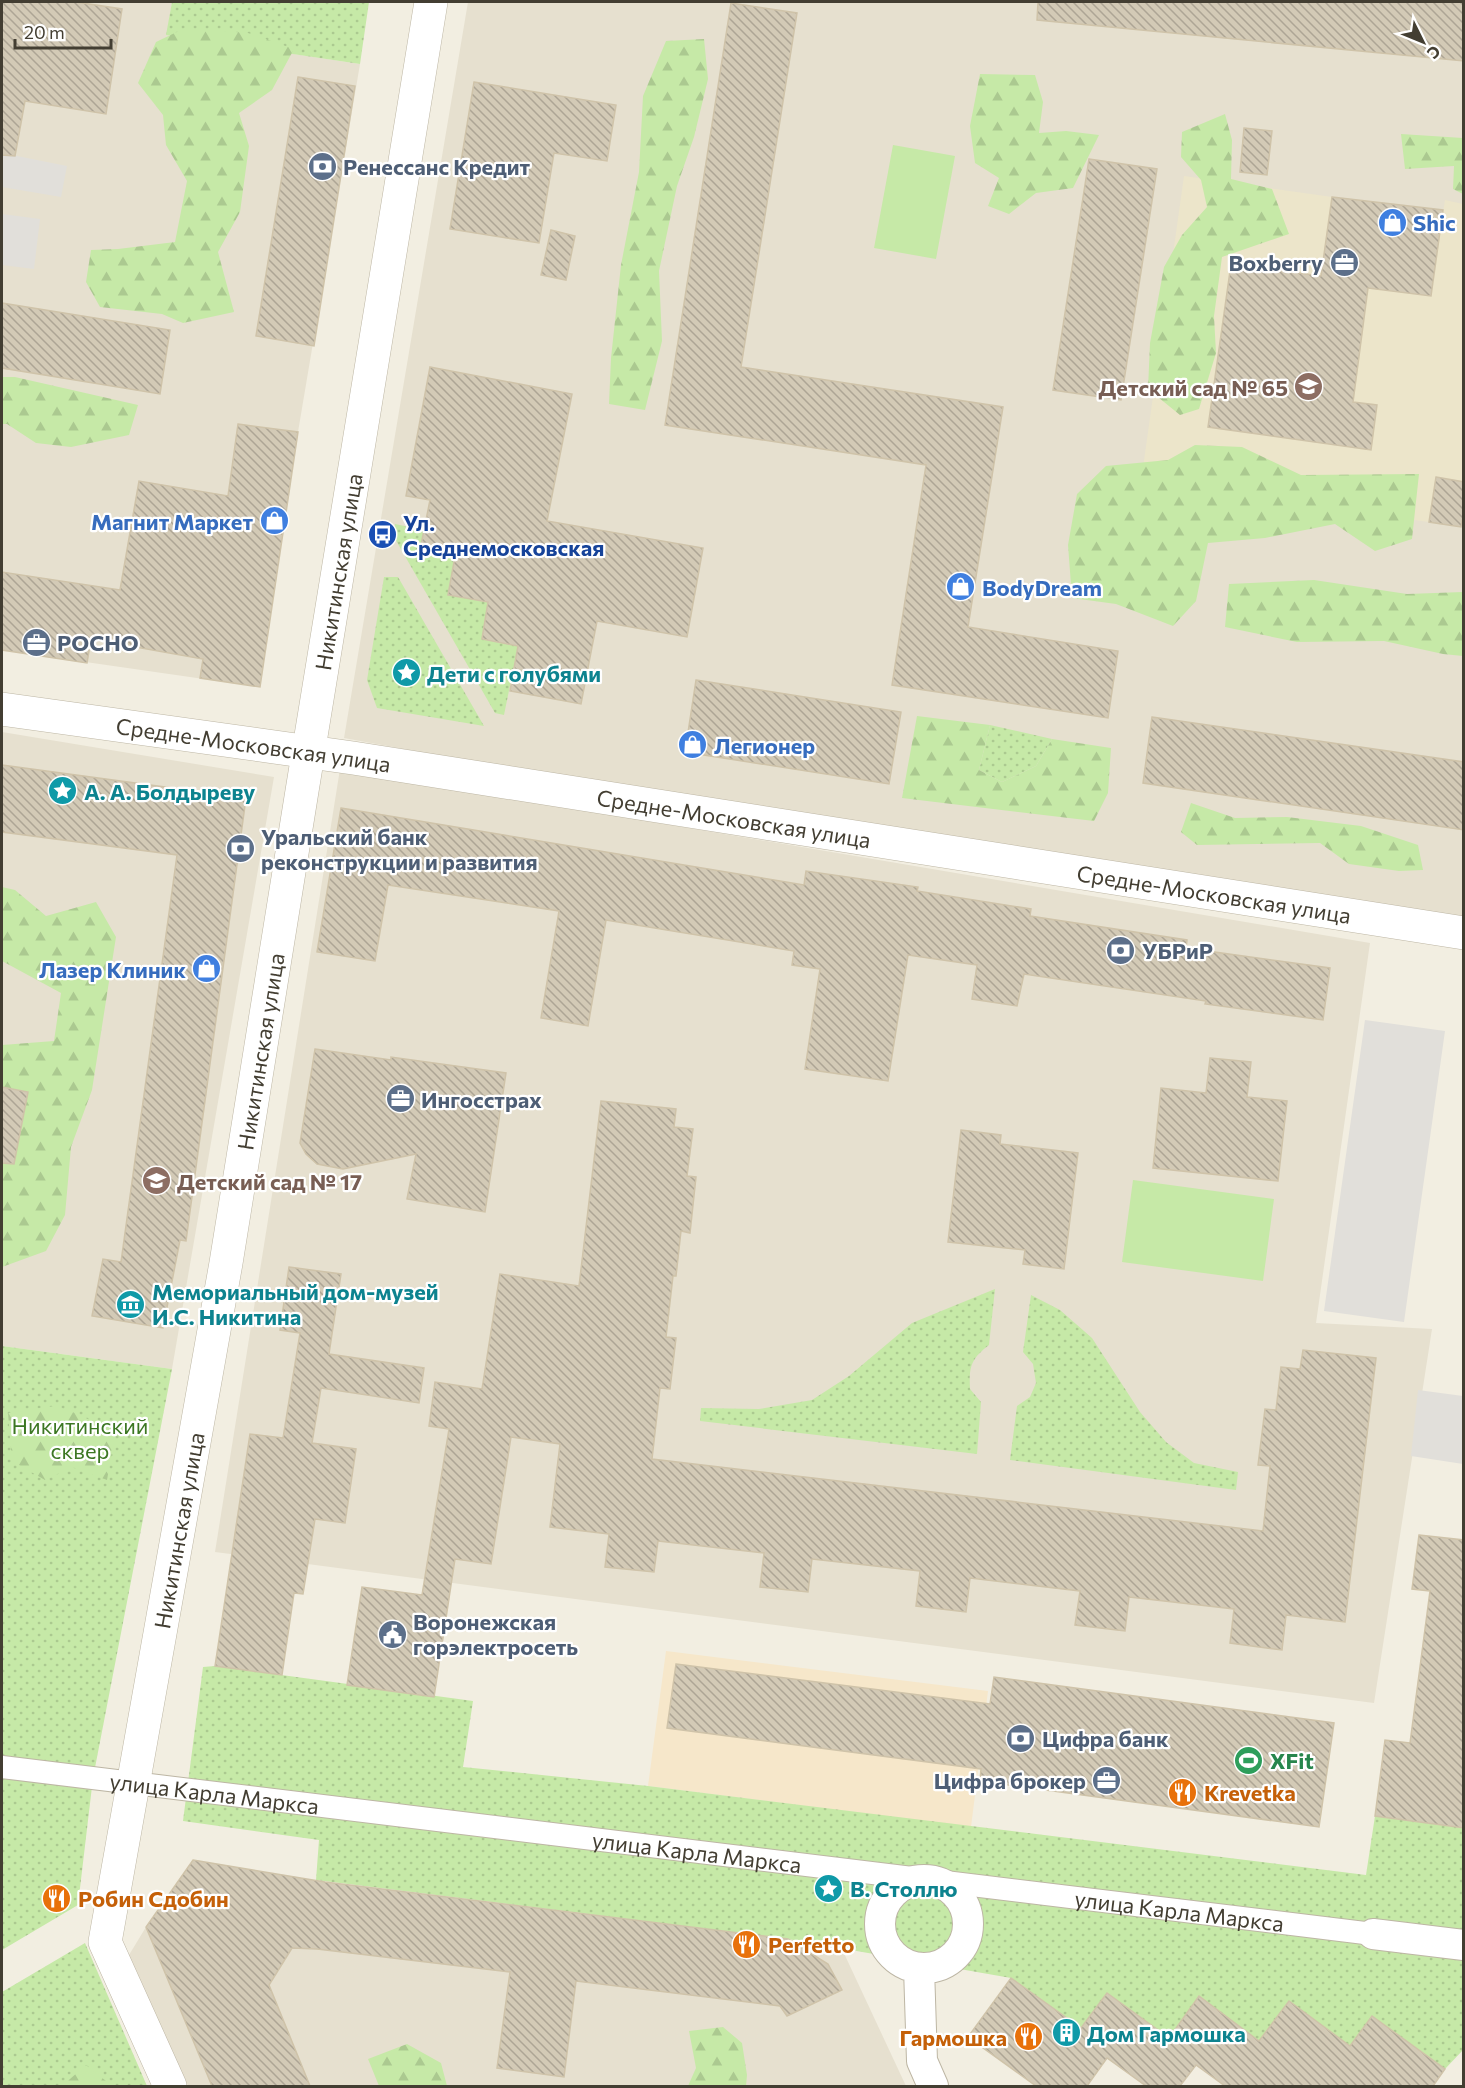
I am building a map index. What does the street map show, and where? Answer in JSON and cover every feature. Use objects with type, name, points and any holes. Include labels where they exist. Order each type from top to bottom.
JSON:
[{"type":"street","name":"Никитинская улица","points":[[170,2086],[105,1942],[226,1263],[431,2]]},
{"type":"street","name":"Средне-Московская улица","points":[[2,709],[309,751],[1464,933]]},
{"type":"street","name":"улица Карла Маркса","points":[[2,1767],[1464,1945]]},
{"type":"street","points":[[928,1880],[945,1885],[958,1896],[966,1911],[968,1928],[963,1945],[952,1958],[936,1966],[919,1968],[903,1963],[889,1952],[881,1936],[880,1918],[885,1903],[896,1890],[911,1881],[928,1880]]},
{"type":"street","points":[[919,1968],[922,2061],[933,2086]]},
{"type":"shaded area","points":[[2,2],[172,2],[167,35],[360,64],[298,432],[260,687],[2,650]]},
{"type":"shaded area","points":[[468,2],[1463,2],[1463,919],[502,767],[344,738]]},
{"type":"shaded area","points":[[2,153],[67,166],[61,197],[2,187]]},
{"type":"shaded area","name":"Детский сад № 65","points":[[1184,176],[1332,197],[1320,281],[1430,296],[1445,200],[1463,204],[1463,482],[1436,477],[1429,522],[1141,482]]},
{"type":"shaded area","points":[[2,214],[40,219],[34,269],[2,265]]},
{"type":"shaded area","points":[[2,732],[274,777],[172,1369],[2,1346]]},
{"type":"shaded area","points":[[340,769],[1370,943],[1316,1323],[1432,1329],[1374,1703],[215,1552]]},
{"type":"shaded area","points":[[1365,1020],[1445,1031],[1404,1322],[1324,1311]]},
{"type":"shaded area","points":[[1418,1390],[1463,1396],[1463,1464],[1411,1456]]},
{"type":"shaded area","points":[[666,1651],[988,1691],[971,1827],[648,1786]]},
{"type":"shaded area","points":[[193,1860],[325,1882],[788,1939],[842,1949],[906,2086],[188,2086],[129,1955]]},
{"type":"green space","points":[[172,2],[369,2],[360,64],[166,35]]},
{"type":"green space","points":[[185,28],[248,33],[294,49],[272,90],[239,113],[249,146],[240,212],[218,252],[234,312],[183,323],[162,314],[100,307],[86,282],[91,250],[175,242],[187,181],[166,145],[163,115],[138,83],[156,42]]},
{"type":"green space","points":[[704,39],[708,79],[694,137],[677,186],[659,271],[662,341],[645,410],[609,404],[611,358],[621,265],[639,172],[643,96],[666,41]]},
{"type":"green space","points":[[980,74],[1035,75],[1043,102],[1039,133],[1066,131],[1099,135],[1073,188],[1036,193],[1009,214],[988,206],[999,178],[975,163],[970,126]]},
{"type":"green space","points":[[1225,114],[1232,140],[1231,179],[1272,189],[1289,234],[1222,257],[1214,316],[1216,353],[1199,409],[1180,415],[1148,389],[1150,343],[1164,267],[1182,235],[1207,207],[1201,180],[1181,157],[1182,132]]},
{"type":"green space","points":[[1401,134],[1463,138],[1463,194],[1453,189],[1454,166],[1405,169]]},
{"type":"green space","points":[[893,145],[955,156],[936,259],[874,248]]},
{"type":"green space","points":[[2,377],[15,377],[138,405],[129,435],[71,447],[36,443],[7,424],[2,424]]},
{"type":"green space","points":[[1195,445],[1242,447],[1301,475],[1419,474],[1412,539],[1375,551],[1335,524],[1265,538],[1208,543],[1196,601],[1173,626],[1116,604],[1072,598],[1068,545],[1077,494],[1106,466],[1168,460]]},
{"type":"green space","points":[[395,524],[424,530],[456,551],[448,595],[488,602],[482,639],[518,646],[504,715],[495,713],[394,537]]},
{"type":"green space","points":[[384,577],[398,577],[484,726],[377,708],[367,680]]},
{"type":"green space","points":[[1314,580],[1407,594],[1463,592],[1463,656],[1384,641],[1297,642],[1225,627],[1229,584]]},
{"type":"green space","points":[[917,716],[990,725],[979,770],[1002,782],[1036,766],[1052,739],[1111,748],[1108,793],[1094,821],[902,798]]},
{"type":"green space","points":[[990,725],[1052,739],[1036,766],[1002,782],[979,770]]},
{"type":"green space","points":[[1191,803],[1235,818],[1287,817],[1361,826],[1418,845],[1423,870],[1399,871],[1349,864],[1320,843],[1197,845],[1181,832]]},
{"type":"green space","points":[[2,887],[15,890],[46,916],[96,902],[116,937],[92,1090],[71,1147],[65,1215],[46,1251],[2,1267],[2,1132],[20,1135],[28,1092],[2,1087],[2,1045],[54,1041],[61,993],[2,961]]},
{"type":"green space","points":[[1133,1180],[1274,1199],[1263,1281],[1122,1262]]},
{"type":"green space","points":[[995,1289],[989,1345],[975,1359],[970,1374],[970,1389],[981,1402],[977,1454],[700,1421],[701,1408],[759,1409],[812,1400],[849,1376],[912,1323]]},
{"type":"green space","points":[[1031,1295],[1060,1310],[1092,1338],[1140,1412],[1166,1442],[1194,1463],[1238,1472],[1236,1490],[1010,1460],[1017,1406],[1030,1397],[1036,1383],[1033,1364],[1023,1352]]},
{"type":"green space","name":"Никитинский сквер","points":[[2,1346],[172,1369],[93,1778],[78,1905],[2,1950]]},
{"type":"green space","points":[[55,1406],[78,1414],[115,1433],[107,1480],[72,1467],[45,1480],[12,1461],[8,1413]]},
{"type":"green space","points":[[215,1666],[473,1701],[463,1767],[648,1786],[1366,1875],[1375,1816],[1463,1828],[1463,2050],[1445,2069],[1372,2016],[1350,2046],[1289,2001],[1259,2041],[1199,1996],[1169,2038],[1107,1993],[1081,2028],[1011,1978],[788,1939],[316,1880],[319,1840],[183,1821],[203,1667]]},
{"type":"green space","points":[[85,1943],[147,2086],[2,2086],[2,1992]]},
{"type":"green space","points":[[723,2027],[742,2043],[747,2075],[746,2086],[688,2086],[696,2068],[689,2031]]},
{"type":"green space","points":[[407,2044],[441,2063],[447,2086],[379,2086],[368,2059]]},
{"type":"green space","points":[[86,2065],[111,2085],[112,2086],[62,2086]]},
{"type":"building","points":[[2,2],[76,2],[122,9],[106,114],[25,101],[15,156],[2,155]]},
{"type":"building","points":[[1038,2],[1464,2],[1464,61],[1037,20]]},
{"type":"building","points":[[731,3],[797,13],[741,367],[1003,407],[968,627],[1118,651],[1108,718],[892,685],[926,465],[665,425]]},
{"type":"building","points":[[298,77],[355,86],[314,346],[256,336]]},
{"type":"building","points":[[474,82],[616,105],[607,161],[554,153],[539,243],[450,229]]},
{"type":"building","points":[[1244,128],[1272,131],[1267,175],[1240,172]]},
{"type":"building","points":[[1089,159],[1157,169],[1121,400],[1053,390]]},
{"type":"building","points":[[1332,197],[1443,210],[1431,296],[1368,288],[1353,402],[1377,405],[1371,450],[1208,427],[1231,264],[1321,276]]},
{"type":"building","points":[[551,230],[575,236],[566,280],[541,275]]},
{"type":"building","points":[[2,303],[170,330],[160,394],[2,368]]},
{"type":"building","points":[[430,367],[572,394],[547,521],[703,548],[687,637],[597,621],[581,704],[510,691],[518,646],[482,639],[488,602],[448,595],[456,551],[421,545],[430,500],[406,496]]},
{"type":"building","points":[[238,424],[298,432],[260,687],[200,678],[203,659],[91,639],[87,663],[2,650],[2,572],[120,590],[139,481],[228,496]]},
{"type":"building","points":[[1436,477],[1464,482],[1464,511],[1461,527],[1429,522]]},
{"type":"building","points":[[696,680],[901,712],[889,784],[685,752]]},
{"type":"building","points":[[1152,717],[1464,762],[1464,830],[1143,783]]},
{"type":"building","points":[[2,765],[246,798],[186,1241],[180,1240],[163,1328],[92,1316],[103,1259],[121,1262],[177,855],[2,832]]},
{"type":"building","points":[[341,808],[804,885],[806,871],[918,887],[917,891],[1031,909],[1030,916],[1187,940],[1186,948],[1330,968],[1323,1020],[1205,1004],[1206,1001],[1024,974],[1017,1006],[972,999],[977,965],[908,955],[888,1081],[805,1069],[820,969],[792,965],[794,951],[606,920],[588,1026],[541,1018],[559,911],[388,885],[375,961],[317,952]]},
{"type":"building","points":[[315,1049],[506,1073],[485,1212],[407,1199],[416,1154],[343,1169],[317,1164],[306,1154],[300,1143]]},
{"type":"building","points":[[1210,1058],[1251,1062],[1247,1097],[1287,1101],[1278,1181],[1153,1168],[1161,1088],[1206,1093]]},
{"type":"building","points":[[2,1087],[28,1092],[14,1164],[2,1163]]},
{"type":"building","points":[[601,1101],[676,1109],[674,1127],[693,1129],[687,1176],[696,1177],[690,1233],[681,1231],[676,1276],[673,1276],[666,1337],[676,1338],[670,1389],[660,1388],[652,1459],[1263,1531],[1270,1466],[1258,1465],[1265,1409],[1276,1410],[1281,1367],[1300,1369],[1303,1350],[1376,1358],[1345,1622],[1286,1615],[1282,1650],[1230,1643],[1234,1609],[1129,1597],[1125,1631],[1075,1625],[1080,1591],[970,1578],[966,1612],[916,1606],[920,1571],[812,1559],[808,1592],[760,1587],[764,1553],[658,1541],[654,1572],[605,1567],[609,1534],[550,1527],[560,1444],[511,1437],[491,1564],[455,1559],[434,1697],[347,1685],[362,1587],[422,1595],[449,1429],[429,1426],[435,1382],[482,1389],[500,1274],[579,1286]]},
{"type":"building","points":[[961,1130],[1001,1135],[1000,1144],[1078,1153],[1064,1269],[1023,1264],[1025,1250],[948,1242]]},
{"type":"building","points":[[289,1267],[341,1274],[329,1354],[424,1368],[419,1403],[321,1388],[312,1443],[356,1449],[345,1523],[315,1519],[303,1594],[294,1593],[282,1675],[215,1666],[250,1434],[283,1438],[300,1333],[280,1330]]},
{"type":"building","points":[[1419,1535],[1464,1540],[1464,1828],[1375,1816],[1385,1740],[1410,1743],[1430,1591],[1412,1589]]},
{"type":"building","points":[[676,1664],[990,1704],[994,1677],[1334,1723],[1319,1827],[980,1781],[981,1769],[667,1728]]},
{"type":"building","points":[[193,1860],[325,1882],[788,1939],[828,1964],[842,1990],[787,2016],[780,2006],[576,1981],[564,2077],[497,2068],[510,1972],[292,1948],[269,1985],[310,2086],[212,2086],[146,1927]]},
{"type":"building","name":"Дом Гармошка","points":[[1011,1978],[1081,2028],[1107,1993],[1169,2038],[1199,1996],[1259,2041],[1289,2001],[1350,2046],[1372,2016],[1445,2069],[1433,2086],[1225,2086],[1196,2065],[1180,2086],[1146,2086],[1107,2058],[1087,2086],[1036,2086],[968,2037]]},
{"type":"place","name":"Ренессанс Кредит","points":[[322,166]]},
{"type":"place","name":"Shic","points":[[1392,222]]},
{"type":"place","name":"Boxberry","points":[[1344,262]]},
{"type":"place","name":"Детский сад № 65","points":[[1309,387]]},
{"type":"place","name":"Магнит Маркет","points":[[274,521]]},
{"type":"place","name":"Ул. Среднемосковская","points":[[382,535]]},
{"type":"place","name":"BodyDream","points":[[961,587]]},
{"type":"place","name":"РОСНО","points":[[36,642]]},
{"type":"place","name":"Дети с голубями","points":[[406,673]]},
{"type":"place","name":"Легионер","points":[[693,745]]},
{"type":"place","name":"А. А. Болдыреву","points":[[63,791]]},
{"type":"place","name":"Уральский банк реконструкции и развития","points":[[240,849]]},
{"type":"place","name":"УБРиР","points":[[1121,950]]},
{"type":"place","name":"Лазер Клиник","points":[[207,969]]},
{"type":"place","name":"Ингосстрах","points":[[400,1099]]},
{"type":"place","name":"Детский сад № 17","points":[[156,1181]]},
{"type":"place","name":"Мемориальный дом-музей И.С. Никитина","points":[[131,1304]]},
{"type":"place","name":"Воронежская горэлектросеть","points":[[392,1634]]},
{"type":"place","name":"Цифра банк","points":[[1021,1738]]},
{"type":"place","name":"XFit","points":[[1249,1760]]},
{"type":"place","name":"Цифра брокер","points":[[1107,1780]]},
{"type":"place","name":"Krevetka","points":[[1183,1792]]},
{"type":"place","name":"В. Столлю","points":[[829,1888]]},
{"type":"place","name":"Робин Сдобин","points":[[57,1898]]},
{"type":"place","name":"Perfetto","points":[[747,1944]]},
{"type":"place","name":"Дом Гармошка","points":[[1066,2033]]},
{"type":"place","name":"Гармошка","points":[[1028,2037]]}]
